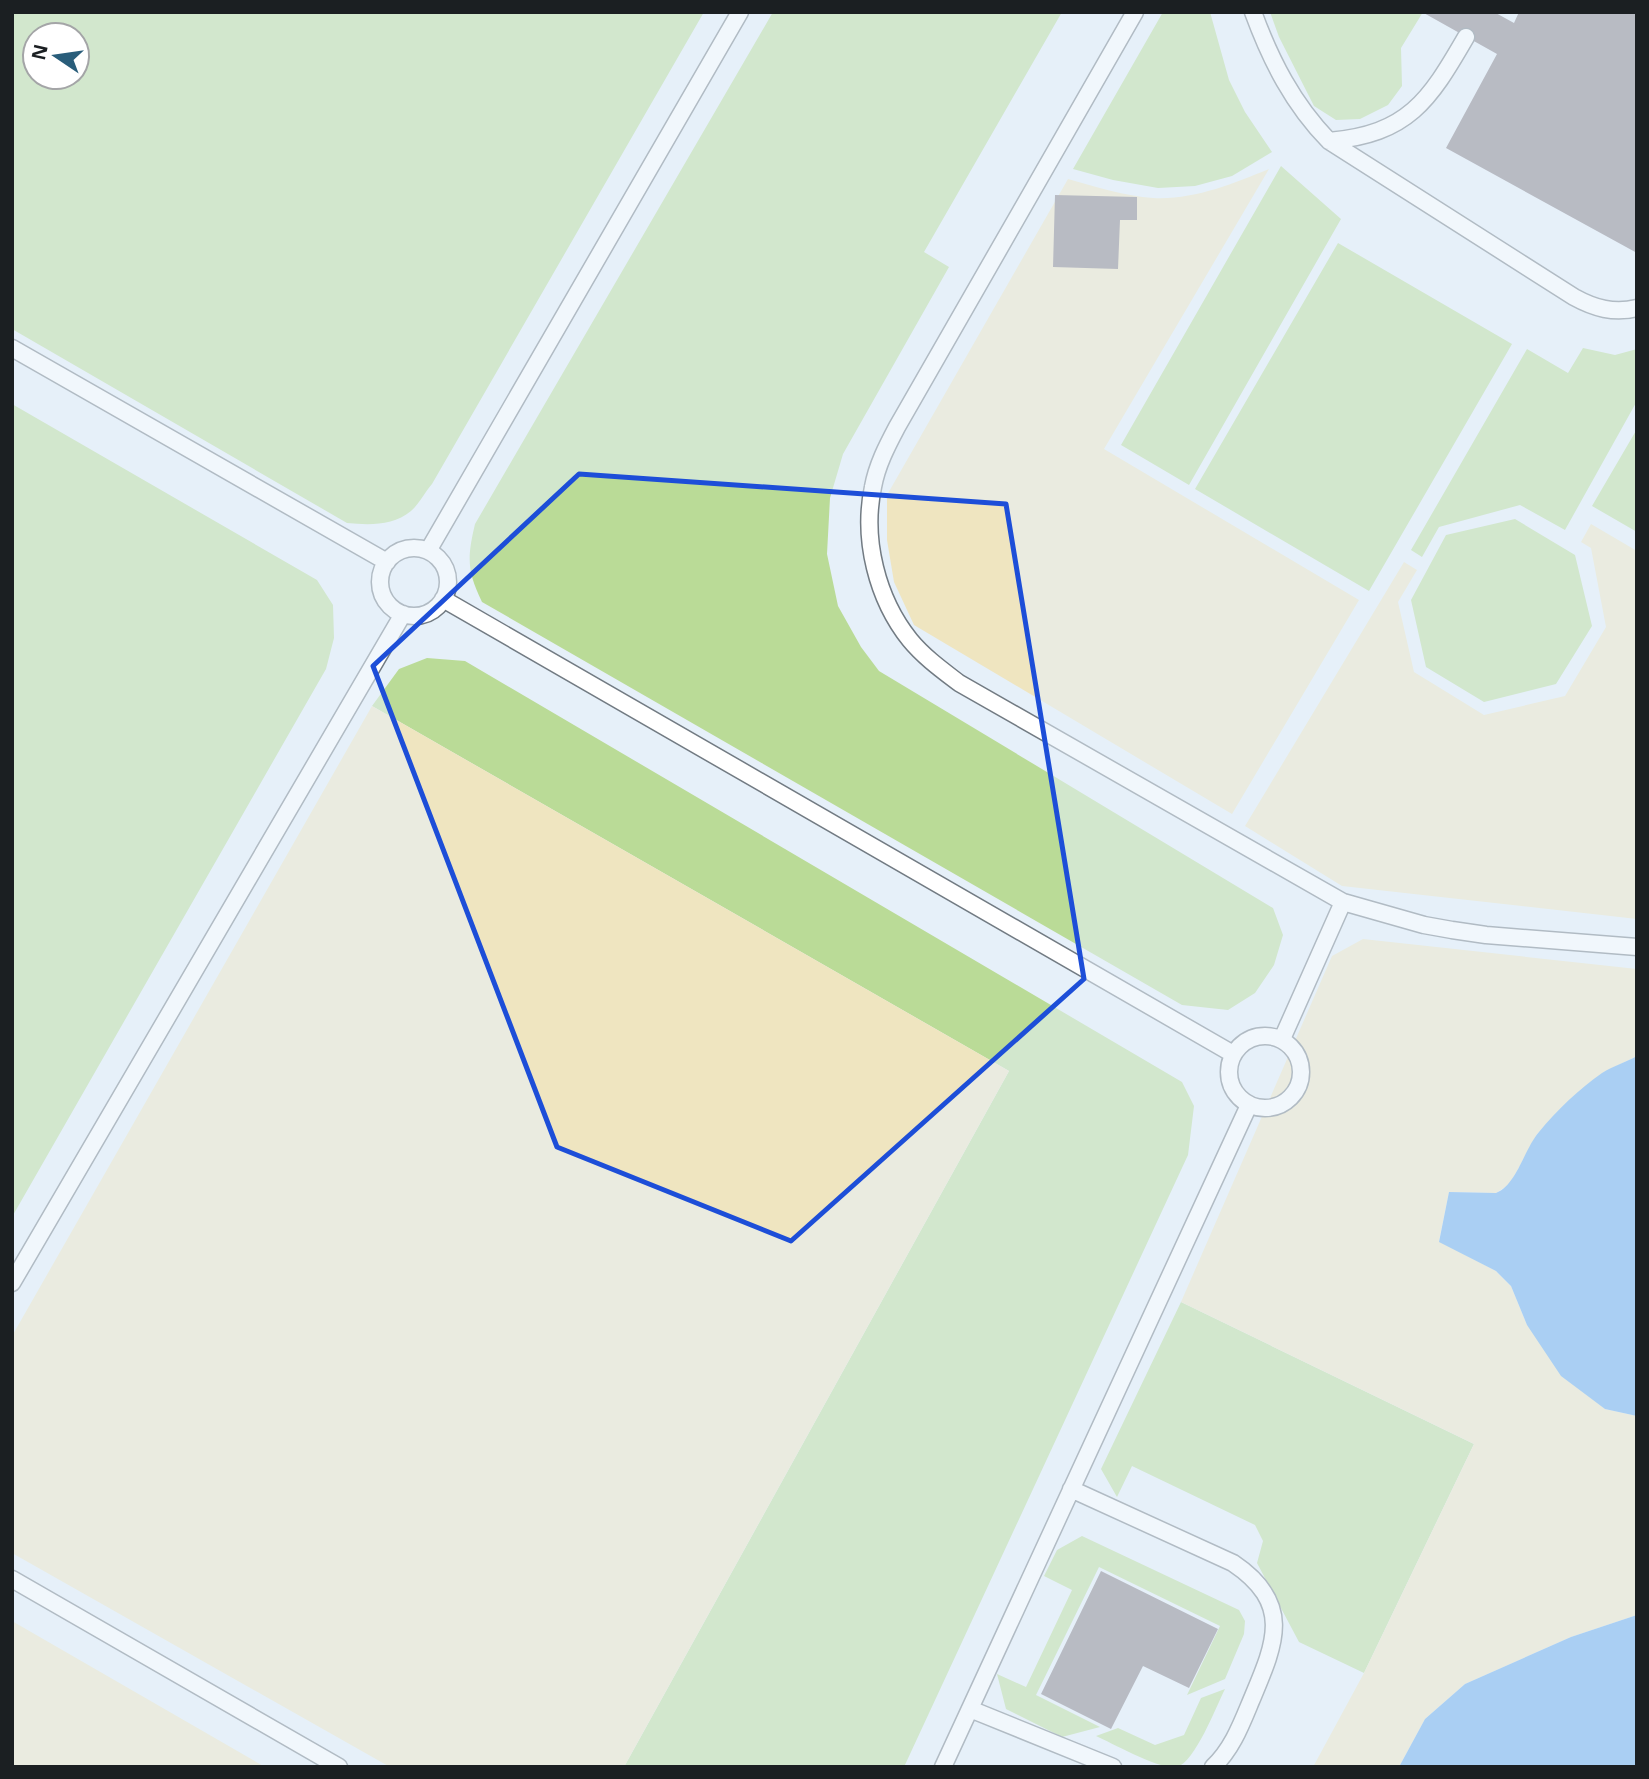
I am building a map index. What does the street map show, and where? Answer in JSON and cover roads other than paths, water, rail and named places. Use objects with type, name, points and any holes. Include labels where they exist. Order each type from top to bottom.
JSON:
[{"type":"lane","points":[[428,551],[740,12]]},
{"type":"lane","points":[[1135,12],[897,427],[883,456],[873,487],[869,520],[879,583],[892,613],[910,640],[933,663],[959,682],[1343,902],[1424,925],[1475,933],[1637,947]]},
{"type":"lane","points":[[1253,12],[1272,60],[1290,93],[1308,120],[1329,141],[1574,297],[1609,311],[1637,309]]},
{"type":"lane","points":[[1329,141],[1366,135],[1400,121],[1437,87],[1466,37]]},
{"type":"lane","points":[[12,348],[387,562]]},
{"type":"lane","points":[[405,549],[428,551],[445,566],[447,589],[436,608],[414,616],[403,614],[384,598],[382,574],[387,562],[405,549]]},
{"type":"lane","points":[[443,599],[1233,1054]]},
{"type":"lane","points":[[12,1283],[403,614]]},
{"type":"lane","points":[[1282,1039],[1343,902]]},
{"type":"lane","points":[[1268,1035],[1282,1039],[1294,1049],[1301,1065],[1301,1081],[1294,1096],[1281,1106],[1265,1109],[1249,1105],[1237,1096],[1230,1083],[1228,1068],[1233,1054],[1242,1044],[1254,1037],[1268,1035]]},
{"type":"lane","points":[[943,1767],[1249,1105]]},
{"type":"lane","points":[[1071,1489],[1233,1563],[1250,1574],[1264,1590],[1272,1609],[1275,1629],[1272,1650],[1236,1737],[1213,1767]]},
{"type":"lane","points":[[12,1579],[340,1767]]},
{"type":"lane","points":[[970,1709],[1113,1767]]},
{"type":"water","points":[[1637,1056],[1637,1416],[1605,1409],[1561,1376],[1527,1325],[1511,1286],[1496,1271],[1439,1242],[1449,1192],[1496,1193],[1503,1189],[1515,1175],[1534,1139],[1561,1108],[1602,1073]]},
{"type":"water","points":[[1637,1615],[1637,1767],[1399,1767],[1425,1719],[1465,1684],[1571,1637]]}]
